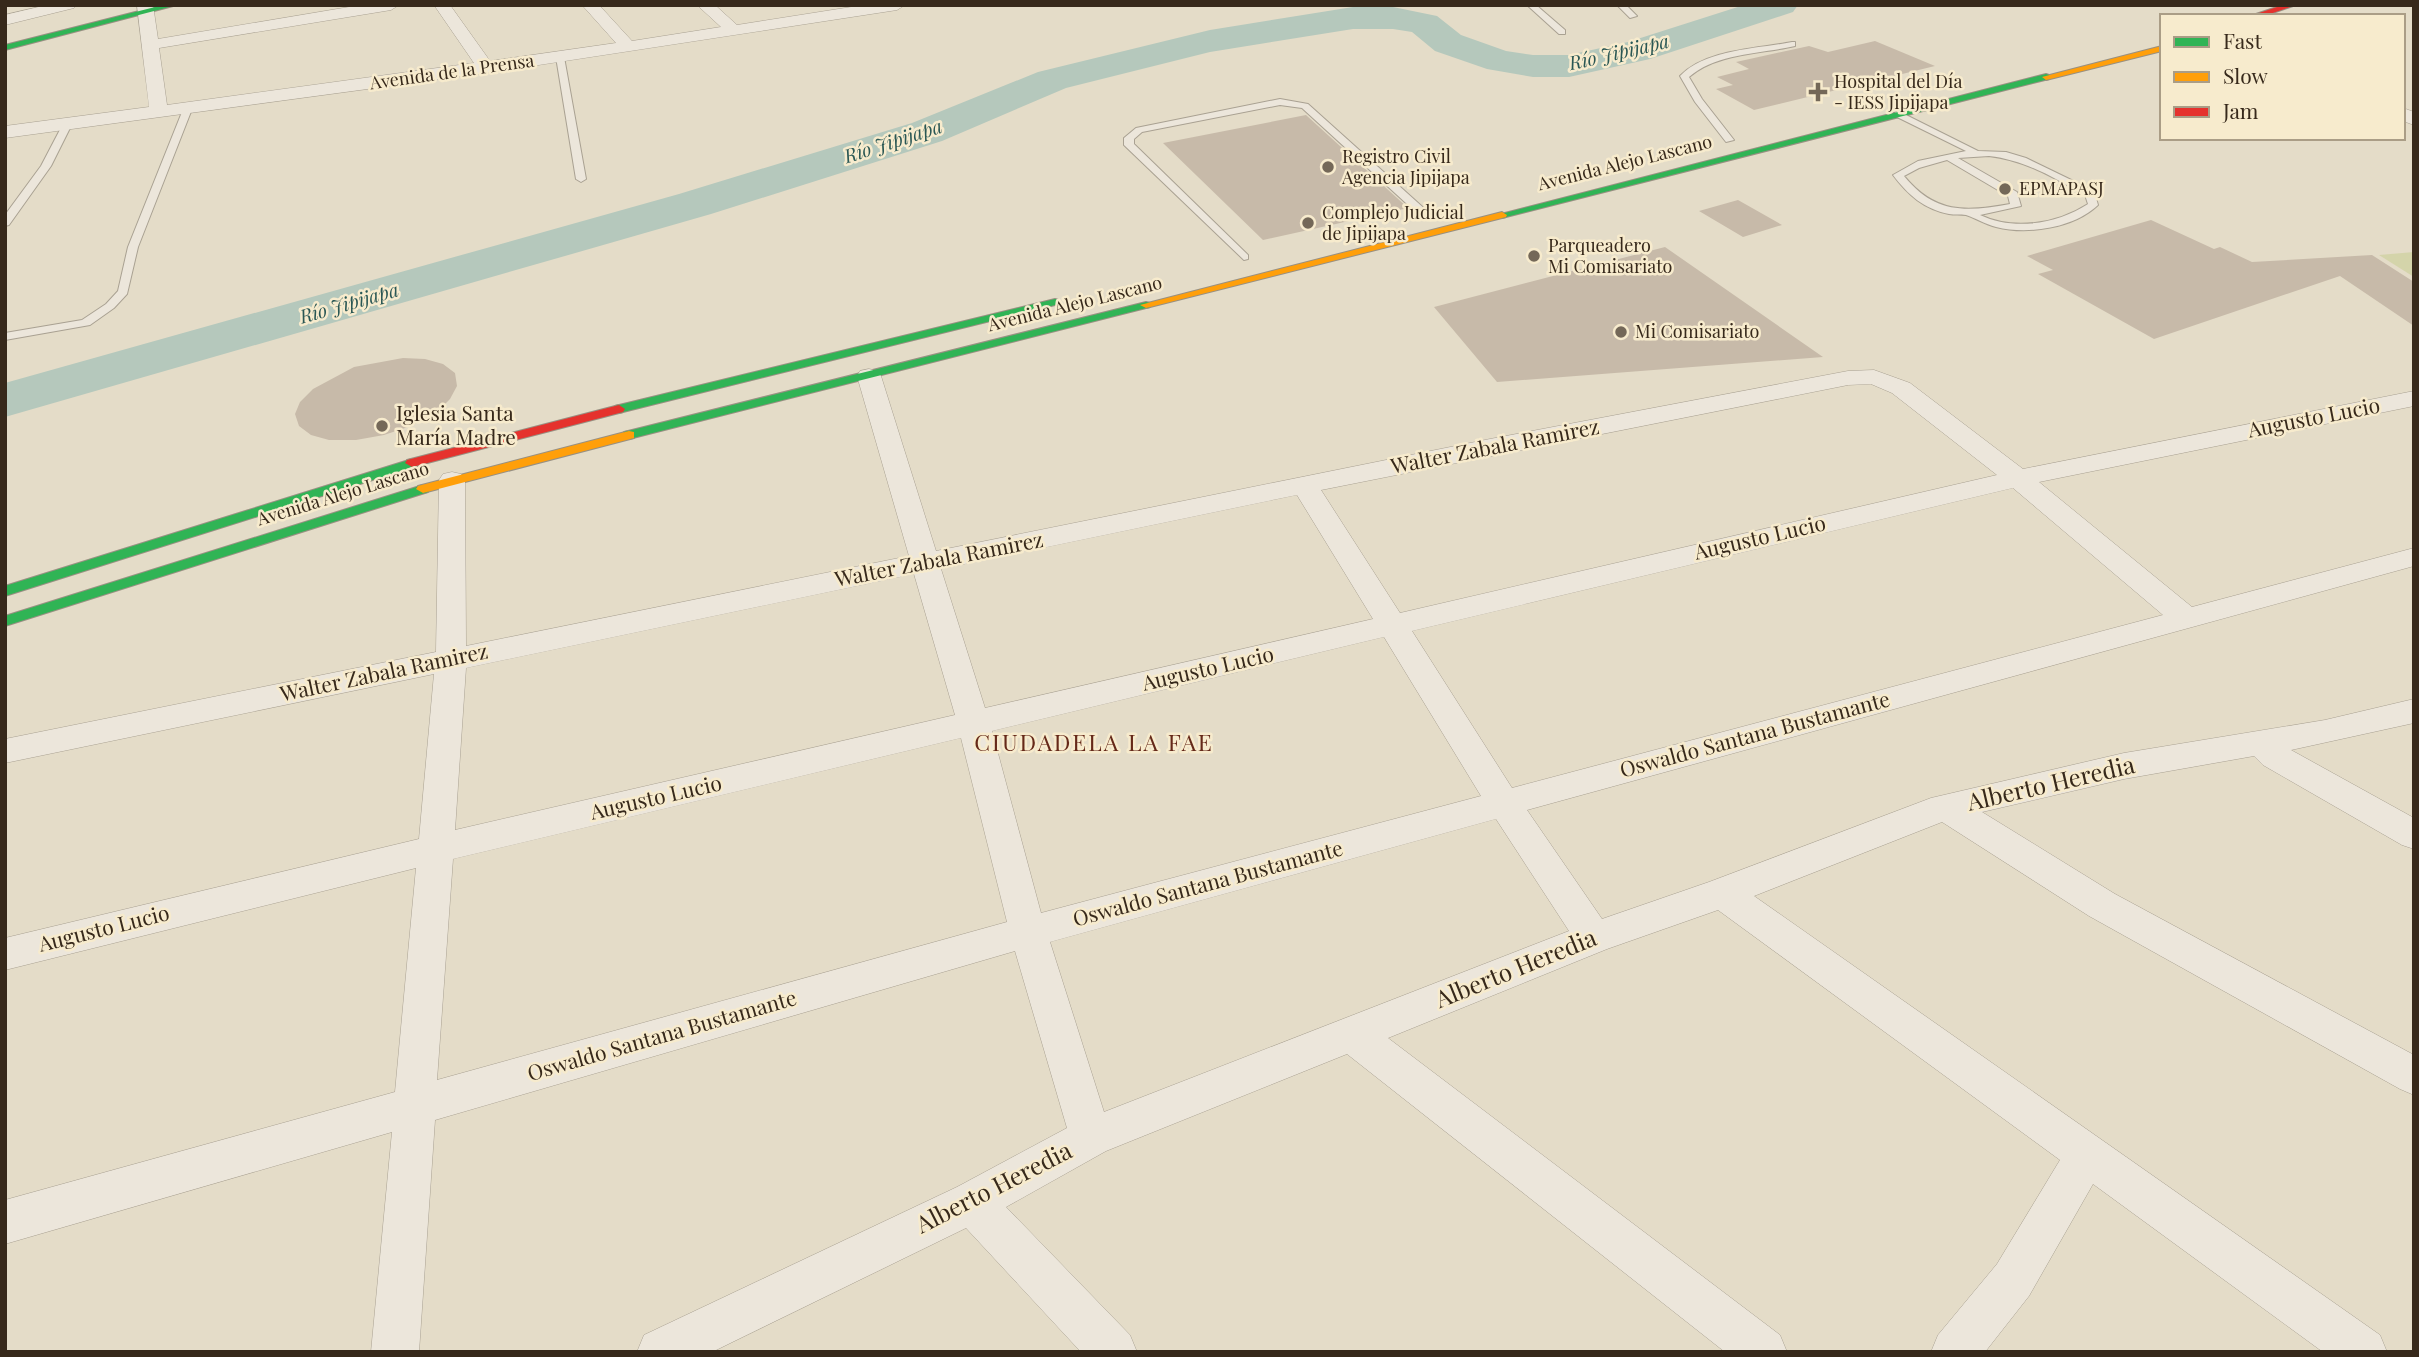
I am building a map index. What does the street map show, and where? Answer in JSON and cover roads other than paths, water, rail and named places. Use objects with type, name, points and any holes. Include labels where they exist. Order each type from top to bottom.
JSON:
[{"type":"main road","points":[[5,34],[63,9],[124,5]]},
{"type":"main road","points":[[5,48],[88,28],[146,8],[173,5]]},
{"type":"main road","points":[[2261,14],[2292,5]]},
{"type":"main road","points":[[1777,128],[2160,33]]},
{"type":"main road","name":"Avenida Alejo Lascano","points":[[5,621],[452,480],[2160,48]]},
{"type":"main road","points":[[1237,259],[1265,252]]},
{"type":"main road","name":"Avenida Alejo Lascano","points":[[5,591],[384,470],[761,372],[1069,298]]},
{"type":"street","points":[[149,45],[391,5]]},
{"type":"street","points":[[442,5],[486,68]]},
{"type":"street","points":[[590,5],[629,47]]},
{"type":"street","points":[[705,5],[734,30]]},
{"type":"street","name":"Avenida de la Prensa","points":[[5,132],[486,68],[734,30],[831,10],[897,5]]},
{"type":"street","points":[[146,8],[159,112]]},
{"type":"street","points":[[5,20],[63,9],[88,28]]},
{"type":"street","points":[[869,376],[923,564],[974,724],[1028,932],[1091,1137]]},
{"type":"street","name":"Walter Zabala Ramirez","points":[[5,751],[1490,447],[1835,380],[1874,377],[1901,388],[2018,478]]},
{"type":"street","name":"Augusto Lucio","points":[[5,954],[435,849],[2018,478],[2414,398]]},
{"type":"street","points":[[2018,478],[2188,620]]},
{"type":"street","points":[[395,1352],[451,659],[452,480]]},
{"type":"street","points":[[1306,486],[1505,805],[1594,938]]},
{"type":"street","name":"Oswaldo Santana Bustamante","points":[[5,1222],[1028,932],[1505,805],[1687,752],[2188,620],[2414,556]]},
{"type":"street","name":"Alberto Heredia","points":[[662,1352],[972,1202],[1091,1137],[1594,938],[1931,811],[2124,766],[2325,732],[2414,711]]},
{"type":"street","points":[[2261,743],[2275,757],[2414,835]]},
{"type":"street","points":[[1948,808],[2102,905],[2414,1076]]},
{"type":"street","points":[[1721,892],[2362,1352]]},
{"type":"street","points":[[1352,1034],[1763,1352]]},
{"type":"street","points":[[1955,1352],[2013,1280],[2087,1154]]},
{"type":"street","points":[[972,1202],[1113,1352]]},
{"type":"lane","points":[[1531,5],[1562,32]]},
{"type":"lane","points":[[1621,5],[1633,16]]},
{"type":"lane","points":[[1728,140],[1684,76],[1688,71],[1707,63],[1792,44]]},
{"type":"lane","points":[[560,57],[581,178]]},
{"type":"lane","points":[[1237,259],[1129,145],[1129,138],[1139,130],[1280,102],[1305,106],[1423,214]]},
{"type":"lane","points":[[5,338],[86,323],[110,306],[123,292],[132,247],[187,109]]},
{"type":"lane","points":[[1898,114],[1974,152]]},
{"type":"lane","points":[[5,223],[46,166],[67,124]]},
{"type":"lane","points":[[1948,157],[2013,194],[2016,206],[1971,214],[1936,208],[1910,192],[1898,175],[1912,165],[1948,157],[1974,152],[1999,152],[2020,157],[2090,193],[2093,205],[2081,215],[2024,228],[1985,223],[1971,214]]},
{"type":"waterway","name":"Río Jipijapa","points":[[5,400],[695,204],[927,132],[1052,80],[1210,41],[1353,18],[1393,18],[1424,24],[1448,43],[1500,61],[1533,66],[1569,66],[1637,51],[1781,5]]},
{"type":"place","name":"Hospital del Día - IESS Jipijapa","points":[[1818,92]]},
{"type":"place","name":"Registro Civil Agencia Jipijapa","points":[[1328,167]]},
{"type":"place","name":"EPMAPASJ","points":[[2005,189]]},
{"type":"place","name":"Complejo Judicial de Jipijapa","points":[[1308,223]]},
{"type":"place","name":"Parqueadero Mi Comisariato","points":[[1534,256]]},
{"type":"place","name":"Mi Comisariato","points":[[1621,332]]},
{"type":"place","name":"Iglesia Santa María Madre","points":[[382,426]]},
{"type":"district","name":"CIUDADELA LA FAE","points":[[1094,743]]}]
